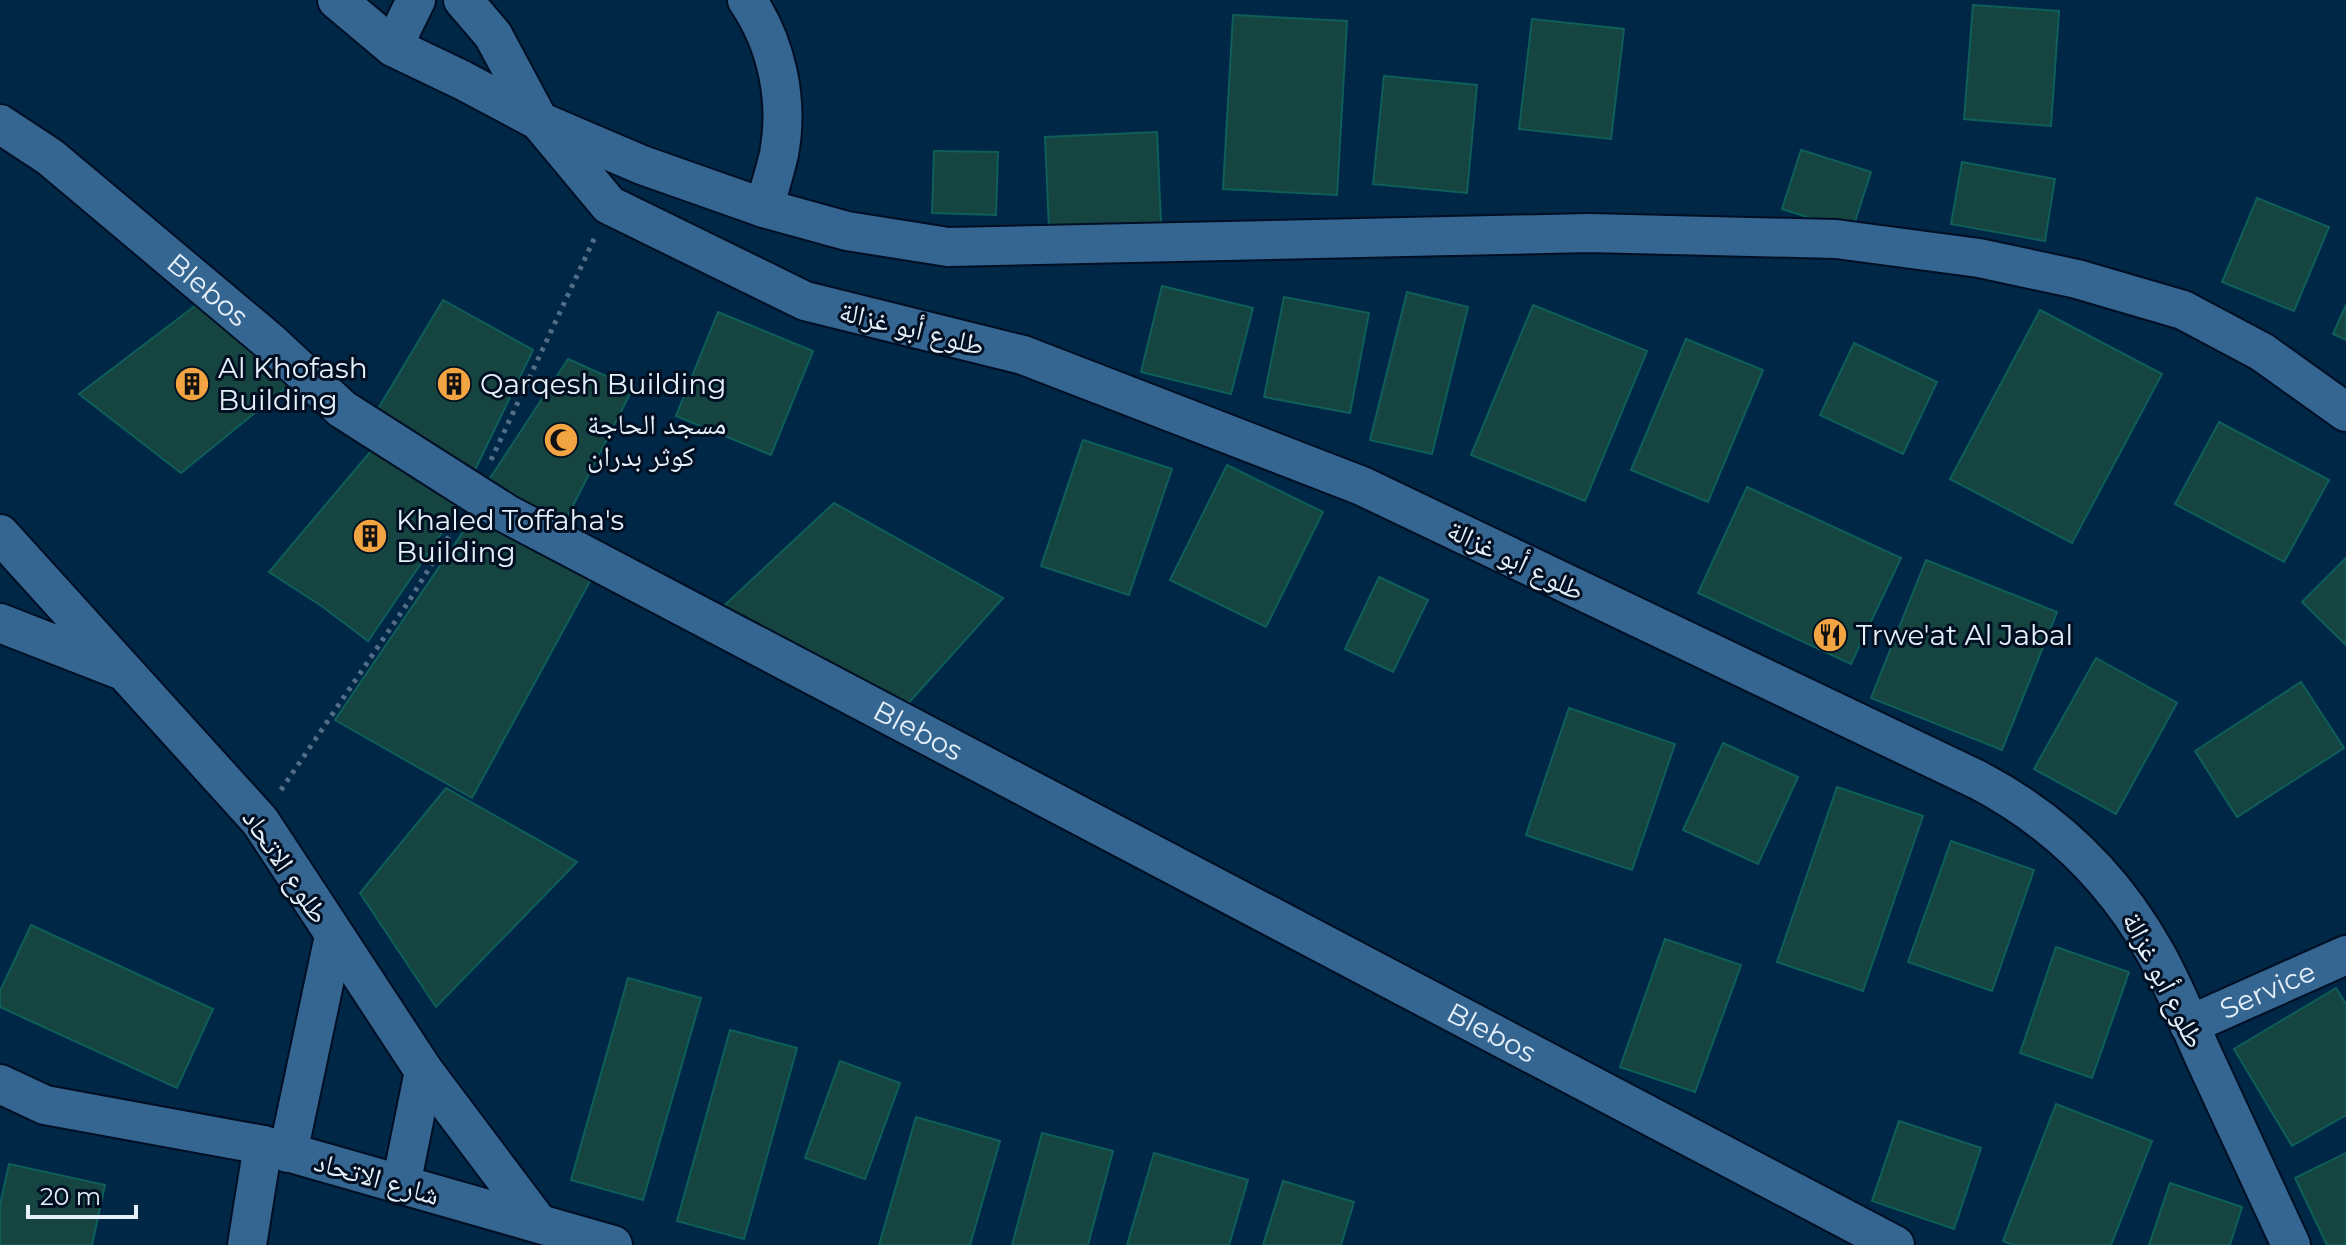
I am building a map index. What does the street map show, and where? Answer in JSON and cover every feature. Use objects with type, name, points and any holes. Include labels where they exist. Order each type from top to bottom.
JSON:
[{"type":"street","points":[[337,0],[393,47],[539,121],[642,165],[764,208],[847,231],[948,247],[1589,233],[1836,239],[1979,258],[2077,279],[2183,310],[2262,352],[2346,412]]},
{"type":"street","points":[[393,47],[416,0]]},
{"type":"street","points":[[463,0],[493,35],[539,121]]},
{"type":"street","points":[[747,0],[769,40],[779,77],[782,115],[779,152],[764,208]]},
{"type":"street","points":[[462,80],[493,35]]},
{"type":"street","name":"طلوع أبو غزالة","points":[[539,121],[609,205],[805,301],[1023,355],[1362,486],[1978,780],[2017,802],[2083,855],[2111,886],[2156,954],[2291,1245]]},
{"type":"street","name":"Blebos","points":[[0,124],[50,157],[269,341],[342,409],[475,494],[1895,1245]]},
{"type":"street","name":"طلوع الاتحاد","points":[[0,534],[260,821],[424,1071],[539,1224]]},
{"type":"street","points":[[0,623],[124,671]]},
{"type":"street","points":[[247,1245],[334,936]]},
{"type":"street","name":"Service","points":[[2189,1025],[2346,955]]},
{"type":"street","points":[[401,1185],[424,1071]]},
{"type":"street","name":"شارع الاتحاد","points":[[0,1084],[45,1105],[275,1149],[613,1245]]},
{"type":"path","points":[[260,821],[409,601],[475,494],[609,205]]},
{"type":"building","points":[[1973,5],[2059,11],[2051,126],[1964,119]]},
{"type":"building","points":[[1233,15],[1347,21],[1337,195],[1223,189]]},
{"type":"building","points":[[1532,19],[1624,29],[1611,139],[1519,129]]},
{"type":"building","points":[[1384,76],[1477,85],[1467,193],[1373,184]]},
{"type":"building","points":[[1157,132],[1161,223],[1049,228],[1045,137]]},
{"type":"building","points":[[1801,150],[1871,172],[1852,231],[1782,209]]},
{"type":"building","points":[[934,151],[998,152],[996,215],[932,213]]},
{"type":"building","points":[[1962,162],[2055,179],[2045,241],[1951,224]]},
{"type":"building","points":[[2257,198],[2329,227],[2294,311],[2222,282]]},
{"type":"building","points":[[1162,286],[1253,308],[1231,394],[1141,372]]},
{"type":"building","points":[[1407,292],[1468,307],[1432,454],[1370,440]]},
{"type":"building","name":"Al Khofash Building","points":[[212,293],[304,373],[181,473],[79,394]]},
{"type":"building","points":[[1284,297],[1369,313],[1350,413],[1264,397]]},
{"type":"building","name":"Qarqesh Building","points":[[443,300],[533,350],[472,476],[372,419]]},
{"type":"building","points":[[1533,305],[1647,351],[1585,501],[1471,455]]},
{"type":"building","points":[[2346,305],[2346,340],[2333,334]]},
{"type":"building","points":[[2040,310],[2162,374],[2072,543],[1950,479]]},
{"type":"building","points":[[718,312],[813,351],[771,455],[676,416]]},
{"type":"building","points":[[1686,339],[1763,370],[1708,502],[1631,470]]},
{"type":"building","points":[[1854,343],[1937,382],[1903,454],[1820,415]]},
{"type":"building","name":"مسجد الحاجة كوثر بدران","points":[[568,359],[633,388],[560,531],[481,492]]},
{"type":"building","points":[[2219,422],[2329,480],[2284,562],[2175,504]]},
{"type":"building","points":[[1083,440],[1172,469],[1129,595],[1041,566]]},
{"type":"building","name":"Khaled Toffaha's Building","points":[[376,445],[465,499],[368,641],[269,572]]},
{"type":"building","points":[[1227,465],[1323,512],[1266,627],[1170,580]]},
{"type":"building","points":[[1747,487],[1901,558],[1851,664],[1698,593]]},
{"type":"building","points":[[834,503],[1003,598],[895,718],[714,615]]},
{"type":"building","points":[[480,507],[595,572],[472,798],[335,720]]},
{"type":"building","points":[[2346,558],[2346,645],[2302,602]]},
{"type":"building","points":[[1926,560],[2057,612],[2002,750],[1871,698]]},
{"type":"building","points":[[1379,577],[1428,600],[1393,672],[1345,649]]},
{"type":"building","points":[[2096,658],[2177,703],[2116,814],[2034,769]]},
{"type":"building","points":[[2301,682],[2344,748],[2237,817],[2195,751]]},
{"type":"building","points":[[1569,708],[1675,744],[1632,870],[1526,835]]},
{"type":"building","points":[[1723,743],[1798,777],[1758,864],[1683,830]]},
{"type":"building","points":[[1837,787],[1923,816],[1863,991],[1777,962]]},
{"type":"building","points":[[446,788],[577,862],[436,1007],[360,893]]},
{"type":"building","points":[[1951,841],[2034,870],[1992,991],[1908,962]]},
{"type":"building","points":[[31,925],[213,1009],[177,1088],[0,1007],[0,991]]},
{"type":"building","points":[[1665,939],[1741,965],[1695,1092],[1620,1067]]},
{"type":"building","points":[[2056,947],[2129,972],[2092,1078],[2020,1053]]},
{"type":"building","points":[[628,978],[701,998],[643,1200],[571,1180]]},
{"type":"building","points":[[2336,988],[2346,1004],[2346,1115],[2292,1146],[2234,1049]]},
{"type":"building","points":[[730,1030],[797,1048],[744,1239],[677,1221]]},
{"type":"building","points":[[840,1061],[900,1083],[865,1179],[805,1158]]},
{"type":"building","points":[[2056,1104],[2152,1141],[2111,1245],[2013,1245],[2003,1241]]},
{"type":"building","points":[[916,1117],[1000,1141],[970,1245],[879,1245]]},
{"type":"building","points":[[1899,1121],[1981,1148],[1954,1229],[1872,1201]]},
{"type":"building","points":[[1042,1133],[1113,1151],[1088,1245],[1012,1245]]},
{"type":"building","points":[[1154,1153],[1248,1180],[1229,1245],[1127,1245]]},
{"type":"building","points":[[2346,1153],[2346,1245],[2327,1245],[2295,1178]]},
{"type":"building","points":[[9,1164],[105,1185],[92,1245],[0,1245],[0,1205]]},
{"type":"building","points":[[1283,1181],[1354,1202],[1341,1245],[1263,1245]]},
{"type":"building","points":[[2170,1183],[2242,1207],[2230,1245],[2149,1245]]},
{"type":"place","name":"Al Khofash Building","points":[[192,384]]},
{"type":"place","name":"Qarqesh Building","points":[[454,384]]},
{"type":"place","name":"مسجد الحاجة كوثر بدران","points":[[561,440]]},
{"type":"place","name":"Khaled Toffaha's Building","points":[[370,536]]},
{"type":"place","name":"Trwe'at Al Jabal","points":[[1830,635]]}]
